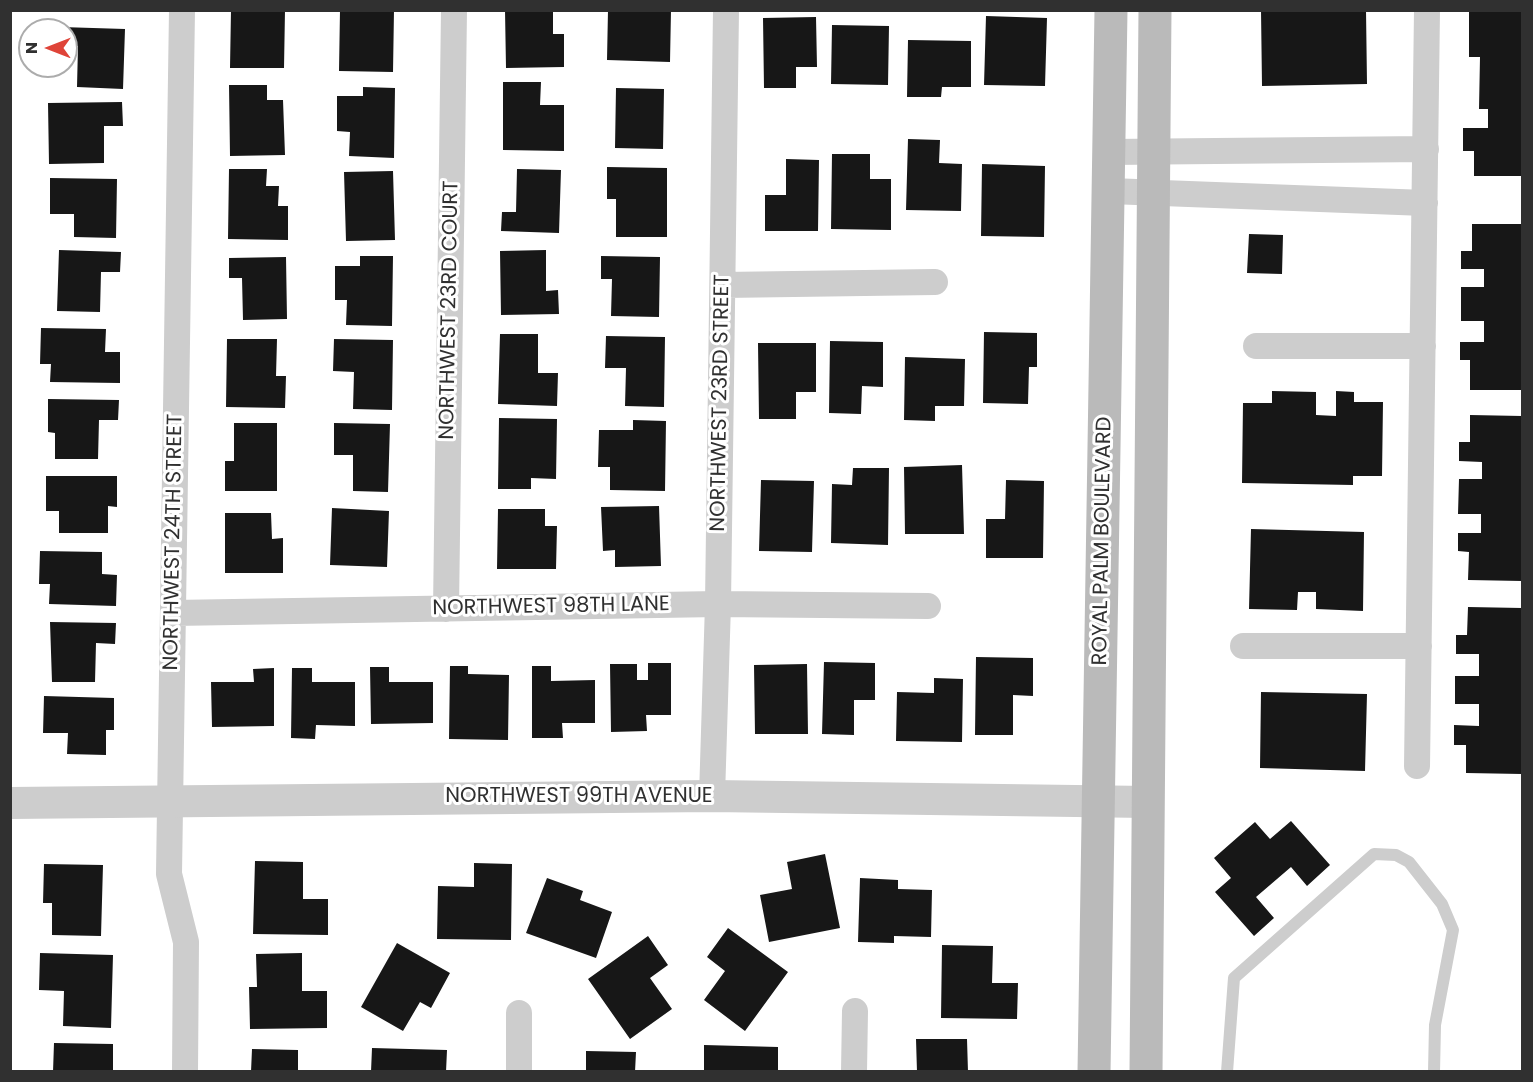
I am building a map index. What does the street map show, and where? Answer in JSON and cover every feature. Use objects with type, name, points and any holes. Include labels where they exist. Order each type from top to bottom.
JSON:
[{"type":"main road","name":"ROYAL PALM BOULEVARD","points":[[1094,1071],[1110,191],[1111,10]]},
{"type":"main road","points":[[1146,1071],[1155,10]]},
{"type":"street","name":"NORTHWEST 24TH STREET","points":[[182,10],[169,874],[186,942],[185,1071]]},
{"type":"street","name":"NORTHWEST 23RD COURT","points":[[446,609],[454,10]]},
{"type":"street","name":"NORTHWEST 23RD STREET","points":[[712,796],[718,604],[726,10]]},
{"type":"street","points":[[1417,766],[1427,10]]},
{"type":"street","points":[[1110,152],[1425,149]]},
{"type":"street","points":[[1110,191],[1425,203]]},
{"type":"street","points":[[723,285],[935,282]]},
{"type":"street","points":[[1256,346],[1423,346]]},
{"type":"street","name":"NORTHWEST 98TH LANE","points":[[173,613],[718,604],[928,606]]},
{"type":"street","points":[[1243,646],[1419,646]]},
{"type":"street","name":"NORTHWEST 99TH AVENUE","points":[[10,804],[171,800],[712,796],[1148,802]]},
{"type":"street","points":[[854,1071],[855,1011]]},
{"type":"street","points":[[519,1013],[519,1071]]},
{"type":"lane","points":[[1227,1071],[1234,978],[1374,854],[1388,854],[1396,855],[1409,862],[1442,903],[1453,930],[1435,1025],[1434,1071]]},
{"type":"building","points":[[231,10],[285,10],[284,68],[230,68]]},
{"type":"building","points":[[340,10],[394,10],[393,72],[339,71]]},
{"type":"building","points":[[505,10],[553,10],[553,34],[564,34],[564,67],[506,68]]},
{"type":"building","points":[[608,10],[671,10],[670,62],[607,60]]},
{"type":"building","points":[[1261,10],[1366,10],[1367,84],[1262,86]]},
{"type":"building","points":[[1469,10],[1522,11],[1522,176],[1474,176],[1474,151],[1463,151],[1463,128],[1488,128],[1488,109],[1479,109],[1480,57],[1469,57]]},
{"type":"building","points":[[986,16],[1047,18],[1045,86],[984,85]]},
{"type":"building","points":[[816,17],[817,67],[796,67],[796,88],[764,88],[763,18]]},
{"type":"building","points":[[832,25],[889,26],[888,85],[831,84]]},
{"type":"building","points":[[78,28],[125,29],[123,89],[77,87]]},
{"type":"building","points":[[908,40],[971,41],[971,87],[942,87],[941,97],[907,97]]},
{"type":"building","points":[[503,82],[541,82],[540,105],[564,105],[564,151],[503,150]]},
{"type":"building","points":[[229,85],[267,85],[267,100],[283,100],[285,155],[230,156]]},
{"type":"building","points":[[363,87],[395,88],[394,158],[349,156],[350,132],[337,131],[337,96],[363,96]]},
{"type":"building","points":[[616,88],[664,89],[663,149],[615,148]]},
{"type":"building","points":[[122,102],[123,126],[104,126],[104,163],[49,164],[48,103]]},
{"type":"building","points":[[908,139],[940,140],[939,163],[962,164],[961,211],[906,210]]},
{"type":"building","points":[[832,154],[870,154],[870,179],[891,179],[891,230],[831,229]]},
{"type":"building","points":[[786,159],[819,160],[818,231],[765,231],[765,195],[786,195]]},
{"type":"building","points":[[982,164],[1045,166],[1044,237],[981,236]]},
{"type":"building","points":[[607,167],[667,168],[667,237],[616,237],[616,199],[607,199]]},
{"type":"building","points":[[229,169],[267,169],[266,186],[279,186],[278,206],[288,206],[288,240],[228,239]]},
{"type":"building","points":[[517,169],[561,170],[559,233],[501,231],[502,212],[516,212]]},
{"type":"building","points":[[393,171],[395,240],[346,241],[344,172]]},
{"type":"building","points":[[50,178],[117,179],[116,238],[74,237],[74,214],[50,214]]},
{"type":"building","points":[[1472,224],[1522,224],[1522,390],[1470,390],[1470,360],[1460,360],[1460,342],[1484,342],[1484,321],[1461,321],[1461,287],[1484,287],[1484,269],[1461,269],[1461,251],[1472,251]]},
{"type":"building","points":[[1249,234],[1283,235],[1282,274],[1247,273]]},
{"type":"building","points":[[59,250],[121,252],[120,272],[101,272],[100,312],[57,311]]},
{"type":"building","points":[[546,250],[546,291],[558,290],[559,314],[501,315],[500,251]]},
{"type":"building","points":[[360,256],[393,256],[392,326],[346,325],[347,300],[335,300],[335,266],[360,266]]},
{"type":"building","points":[[601,256],[660,257],[659,317],[611,316],[612,279],[601,279]]},
{"type":"building","points":[[286,257],[287,319],[243,320],[242,278],[229,278],[229,258]]},
{"type":"building","points":[[41,328],[106,329],[105,352],[120,352],[120,383],[50,382],[51,364],[40,364]]},
{"type":"building","points":[[984,332],[1037,333],[1037,367],[1029,367],[1028,404],[983,403]]},
{"type":"building","points":[[500,334],[538,334],[538,373],[558,373],[557,406],[498,404]]},
{"type":"building","points":[[606,336],[665,337],[664,407],[625,406],[626,368],[605,368]]},
{"type":"building","points":[[227,339],[277,339],[276,376],[286,376],[285,408],[226,407]]},
{"type":"building","points":[[334,339],[393,340],[392,410],[353,409],[354,372],[333,371]]},
{"type":"building","points":[[830,341],[883,342],[883,387],[862,386],[861,414],[829,413]]},
{"type":"building","points":[[758,343],[816,343],[816,392],[796,392],[796,419],[759,419]]},
{"type":"building","points":[[905,357],[965,359],[964,406],[935,406],[935,421],[904,420]]},
{"type":"building","points":[[1272,391],[1316,392],[1316,415],[1336,416],[1336,391],[1354,392],[1354,402],[1383,402],[1382,476],[1353,476],[1353,485],[1242,483],[1243,403],[1272,403]]},
{"type":"building","points":[[48,399],[119,400],[118,420],[99,420],[98,459],[55,459],[55,433],[48,432]]},
{"type":"building","points":[[1470,415],[1522,416],[1522,581],[1468,580],[1469,552],[1458,551],[1458,533],[1481,533],[1481,514],[1458,514],[1459,479],[1482,479],[1482,462],[1459,461],[1459,442],[1470,442]]},
{"type":"building","points":[[499,418],[557,419],[556,479],[531,478],[531,489],[498,489]]},
{"type":"building","points":[[633,420],[666,421],[665,491],[610,490],[610,467],[598,467],[599,430],[633,430]]},
{"type":"building","points":[[234,423],[277,423],[277,491],[225,491],[225,461],[234,461]]},
{"type":"building","points":[[334,423],[390,424],[388,492],[353,491],[353,455],[334,455]]},
{"type":"building","points":[[962,465],[964,534],[905,534],[904,467]]},
{"type":"building","points":[[853,468],[889,468],[888,545],[831,543],[832,484],[852,485]]},
{"type":"building","points":[[46,476],[117,476],[117,507],[108,506],[108,533],[59,533],[59,511],[46,511]]},
{"type":"building","points":[[761,480],[814,481],[812,552],[759,551]]},
{"type":"building","points":[[1006,480],[1044,481],[1043,558],[986,558],[986,519],[1005,519]]},
{"type":"building","points":[[659,506],[661,566],[615,567],[615,550],[603,551],[601,507]]},
{"type":"building","points":[[332,508],[389,511],[387,567],[330,565]]},
{"type":"building","points":[[498,509],[545,509],[545,526],[557,526],[556,569],[497,569]]},
{"type":"building","points":[[225,513],[271,513],[272,539],[283,538],[283,573],[225,573]]},
{"type":"building","points":[[1251,529],[1364,532],[1363,611],[1316,609],[1316,592],[1298,592],[1297,610],[1249,609]]},
{"type":"building","points":[[40,551],[102,552],[102,574],[117,575],[116,606],[49,604],[50,584],[39,584]]},
{"type":"building","points":[[1468,607],[1522,608],[1522,774],[1466,773],[1466,745],[1454,745],[1454,725],[1479,726],[1479,704],[1455,704],[1455,676],[1479,676],[1479,654],[1456,654],[1456,635],[1467,635]]},
{"type":"building","points":[[50,622],[116,623],[115,644],[96,643],[95,682],[52,682]]},
{"type":"building","points":[[976,657],[1033,658],[1033,696],[1013,695],[1013,735],[975,735]]},
{"type":"building","points":[[824,662],[875,663],[875,700],[854,700],[854,735],[822,734]]},
{"type":"building","points":[[648,663],[671,663],[671,715],[646,715],[647,731],[611,732],[610,664],[637,664],[637,680],[648,680]]},
{"type":"building","points":[[807,664],[808,734],[755,734],[754,665]]},
{"type":"building","points":[[450,666],[468,666],[468,674],[509,675],[508,740],[449,739]]},
{"type":"building","points":[[532,666],[551,666],[551,681],[595,680],[595,723],[562,723],[563,738],[532,738]]},
{"type":"building","points":[[370,667],[389,667],[389,682],[433,682],[433,723],[371,724]]},
{"type":"building","points":[[274,668],[274,726],[212,727],[211,682],[254,682],[253,669]]},
{"type":"building","points":[[292,668],[312,668],[312,682],[355,682],[355,726],[316,725],[315,739],[291,738]]},
{"type":"building","points":[[934,678],[963,679],[962,742],[896,741],[897,692],[934,693]]},
{"type":"building","points":[[1261,692],[1367,694],[1365,771],[1260,768]]},
{"type":"building","points":[[44,696],[114,698],[114,730],[106,730],[106,755],[67,754],[68,733],[43,733]]},
{"type":"building","points":[[1291,821],[1330,865],[1307,886],[1291,867],[1256,897],[1274,918],[1254,936],[1215,892],[1231,878],[1214,858],[1255,822],[1270,839]]},
{"type":"building","points":[[825,854],[840,928],[769,942],[760,895],[792,889],[787,862]]},
{"type":"building","points":[[255,861],[303,862],[303,899],[328,899],[328,935],[253,934]]},
{"type":"building","points":[[474,863],[512,864],[511,940],[437,939],[438,886],[474,887]]},
{"type":"building","points":[[44,864],[103,865],[101,936],[52,935],[52,903],[43,903]]},
{"type":"building","points":[[547,878],[583,891],[580,900],[612,912],[596,958],[526,933]]},
{"type":"building","points":[[860,878],[898,880],[898,889],[932,890],[931,937],[894,936],[894,943],[858,942]]},
{"type":"building","points":[[728,928],[788,972],[745,1031],[704,1000],[725,971],[707,957]]},
{"type":"building","points":[[648,936],[668,965],[650,978],[672,1009],[630,1039],[588,979]]},
{"type":"building","points":[[397,943],[450,973],[431,1008],[420,1002],[403,1031],[361,1007]]},
{"type":"building","points":[[942,945],[993,946],[992,983],[1018,983],[1017,1019],[941,1018]]},
{"type":"building","points":[[40,953],[113,955],[111,1028],[63,1026],[64,991],[39,990]]},
{"type":"building","points":[[302,953],[302,991],[327,991],[327,1028],[250,1029],[249,987],[257,987],[256,954]]},
{"type":"building","points":[[916,1039],[967,1039],[968,1072],[917,1072]]},
{"type":"building","points":[[54,1043],[113,1044],[113,1072],[53,1072]]},
{"type":"building","points":[[704,1045],[778,1047],[778,1072],[704,1072]]},
{"type":"building","points":[[372,1048],[447,1050],[446,1072],[371,1072]]},
{"type":"building","points":[[252,1049],[298,1050],[298,1072],[251,1072]]},
{"type":"building","points":[[586,1051],[636,1052],[635,1072],[586,1072]]}]
